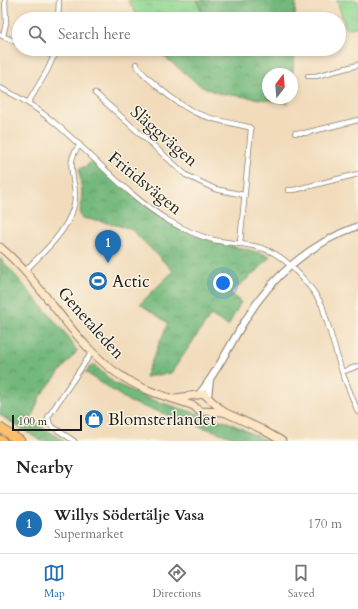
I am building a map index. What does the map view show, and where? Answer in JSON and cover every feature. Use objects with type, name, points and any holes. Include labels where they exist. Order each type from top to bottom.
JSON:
[{"type":"highway","points":[[0,428],[20,441]]},
{"type":"main road","name":"Genetaleden","points":[[0,247],[26,270],[92,352],[125,379],[144,389],[194,406],[197,410],[224,412]]},
{"type":"main road","name":"Genetaleden","points":[[173,398],[197,395],[209,399],[224,412],[261,429],[282,441]]},
{"type":"main road","points":[[194,406],[197,395]]},
{"type":"main road","points":[[204,411],[210,406],[209,399]]},
{"type":"street","points":[[5,0],[6,23],[1,36],[12,40]]},
{"type":"street","points":[[58,12],[59,0]]},
{"type":"street","points":[[28,103],[55,56]]},
{"type":"street","points":[[136,64],[140,72],[175,102],[189,111],[213,120],[249,127],[251,135],[240,243]]},
{"type":"street","points":[[308,76],[358,65]]},
{"type":"street","name":"Fritidsvägen","points":[[0,88],[28,103],[80,145],[127,189],[168,221],[190,232],[208,238],[240,243],[269,250],[290,266],[317,296],[322,305],[342,372],[358,412]]},
{"type":"street","name":"Släggvägen","points":[[95,93],[186,175],[215,189],[244,195]]},
{"type":"street","points":[[295,134],[305,134],[358,120]]},
{"type":"street","points":[[26,270],[64,229],[74,208],[76,189],[70,161],[73,153],[80,145]]},
{"type":"street","points":[[288,190],[294,190],[358,174]]},
{"type":"street","points":[[197,395],[210,381],[246,318],[263,295],[290,266],[317,245],[340,233],[358,226]]},
{"type":"street","points":[[74,441],[50,425],[48,416],[92,352]]},
{"type":"street","points":[[342,372],[358,366]]},
{"type":"street","points":[[209,399],[210,381]]},
{"type":"green space","points":[[128,0],[197,0],[202,12],[135,12]]},
{"type":"green space","points":[[197,0],[296,0],[295,12],[202,12],[201,6]]},
{"type":"green space","points":[[337,0],[358,0],[358,26],[346,29],[346,12],[341,12]]},
{"type":"green space","points":[[164,56],[295,56],[293,68],[262,68],[262,99],[218,93],[202,87]]},
{"type":"green space","points":[[93,159],[143,203],[156,213],[184,230],[209,240],[270,256],[258,270],[230,293],[241,302],[228,326],[211,315],[171,373],[145,377],[168,323],[140,304],[173,271],[130,228],[83,218],[80,215],[82,192],[79,169],[86,166]]},
{"type":"green space","points":[[0,258],[65,333],[77,351],[40,396],[31,420],[64,441],[41,441],[0,415]]},
{"type":"green space","points":[[93,364],[114,383],[155,401],[230,423],[267,441],[243,441],[130,402],[85,372]]},
{"type":"place","name":"Willys Södertälje Vasa","points":[[108,263]]},
{"type":"place","name":"Actic","points":[[98,281]]},
{"type":"place","name":"Blomsterlandet","points":[[94,419]]}]
